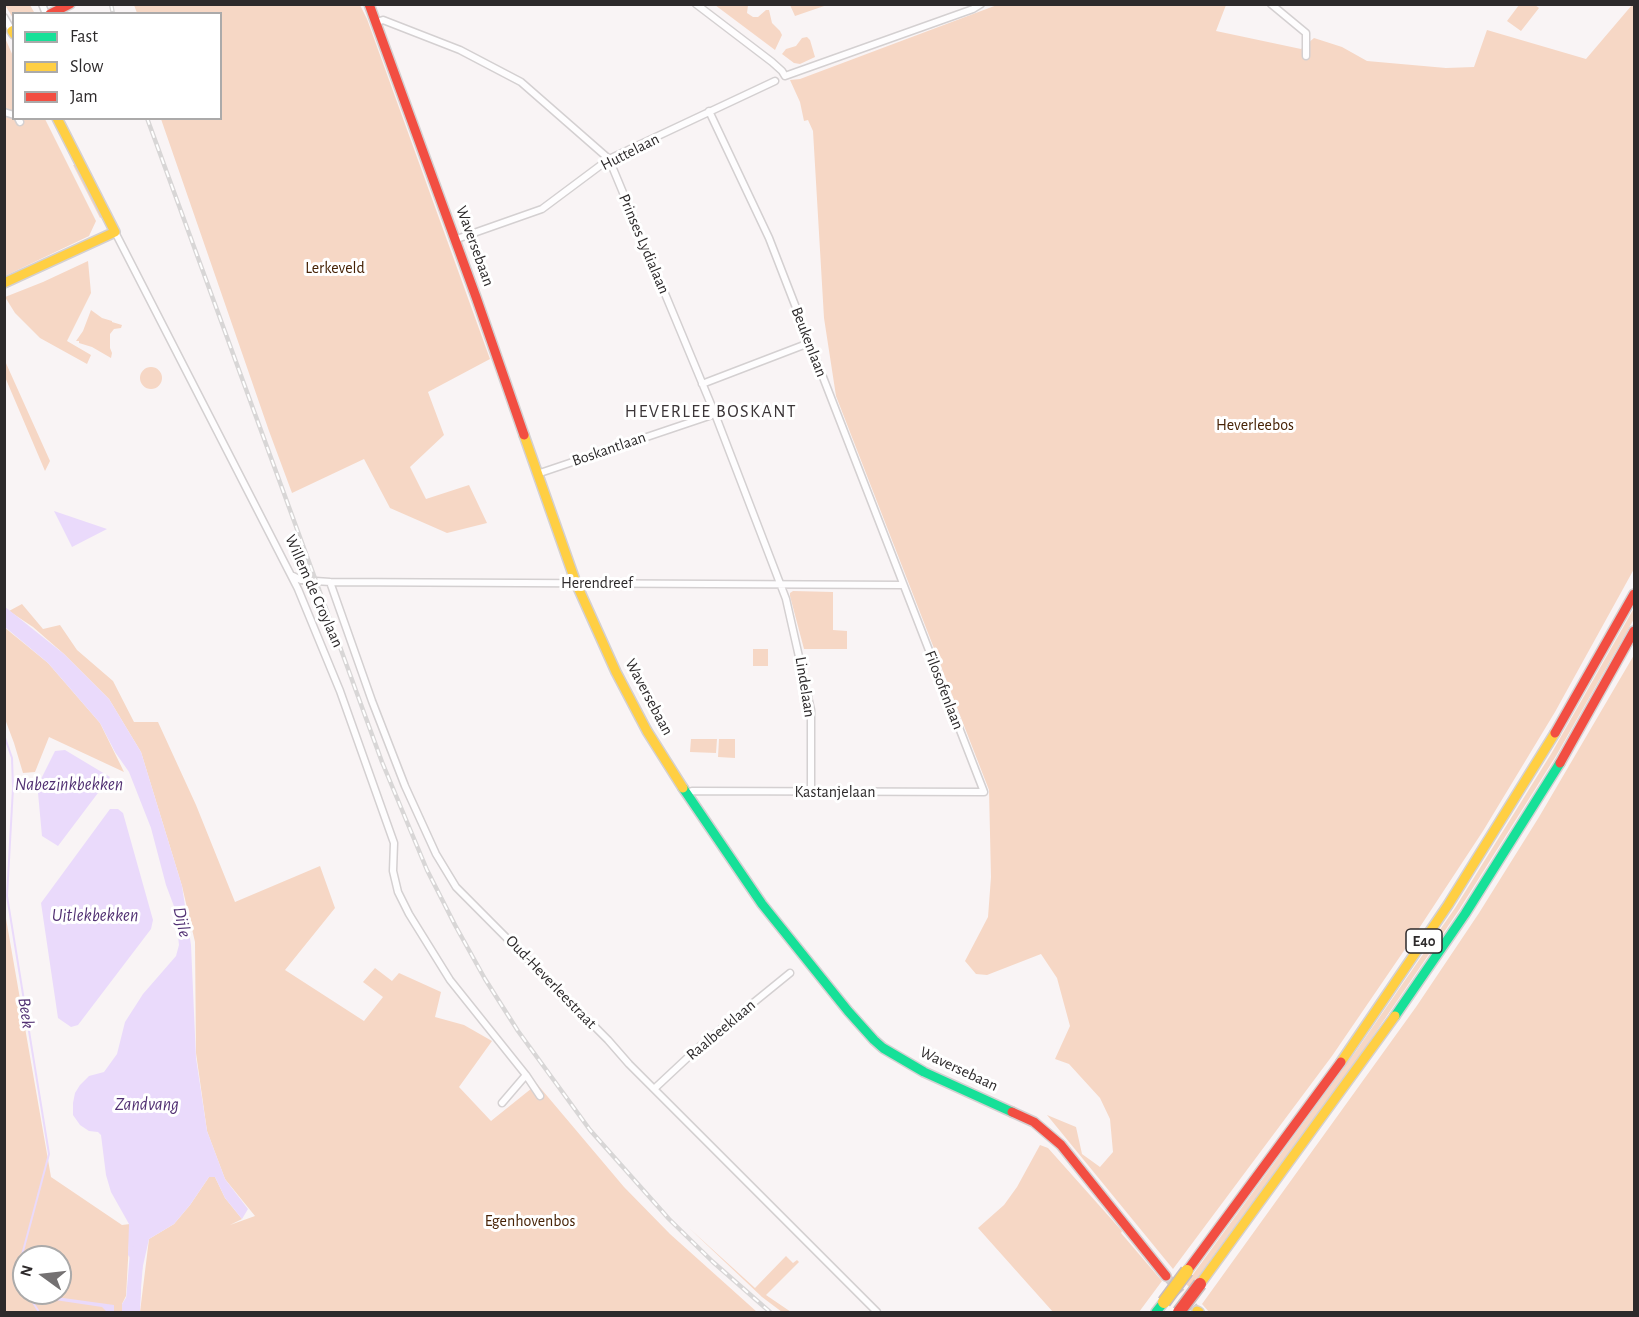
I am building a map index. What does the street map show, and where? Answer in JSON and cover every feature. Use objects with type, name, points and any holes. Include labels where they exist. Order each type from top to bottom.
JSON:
[{"type":"main road","points":[[52,12],[70,4]]},
{"type":"main road","name":"Waversebaan","points":[[369,4],[576,583],[616,672],[647,731],[686,794],[762,904],[848,1011],[883,1048],[924,1072],[1034,1122],[1061,1145],[1136,1239],[1154,1254],[1167,1275]]},
{"type":"main road","name":"Willem de Croylaan","points":[[58,120],[115,232]]},
{"type":"main road","points":[[4,283],[115,232]]},
{"type":"main road","name":"E40","points":[[1160,1307],[1350,1049],[1448,905],[1545,752],[1635,594]]},
{"type":"main road","name":"E40","points":[[1179,1312],[1366,1058],[1465,914],[1562,760],[1635,631]]},
{"type":"street","points":[[696,4],[772,62],[785,76],[963,13],[981,4]]},
{"type":"street","points":[[1271,4],[1306,33],[1306,56]]},
{"type":"street","points":[[4,16],[12,30]]},
{"type":"street","name":"Prinses Lydialaan","points":[[377,22],[383,20],[452,47],[486,62],[521,82],[609,159],[715,414],[781,585]]},
{"type":"street","name":"Huttelaan","points":[[454,240],[542,209],[609,159],[775,81]]},
{"type":"street","name":"Beukenlaan","points":[[709,111],[765,229],[900,577]]},
{"type":"street","name":"Willem de Croylaan","points":[[115,232],[292,576],[340,691],[394,843],[393,871],[402,899],[423,939],[450,980],[526,1075],[540,1096]]},
{"type":"street","points":[[702,384],[809,343]]},
{"type":"street","name":"Boskantlaan","points":[[537,474],[715,414]]},
{"type":"street","name":"Herendreef","points":[[292,576],[301,580],[330,582],[904,587]]},
{"type":"street","name":"Filosofenlaan","points":[[900,577],[984,792]]},
{"type":"street","name":"Oud-Heverleestraat","points":[[330,582],[404,784],[444,869],[456,887],[876,1312]]},
{"type":"street","name":"Lindelaan","points":[[781,585],[791,616],[811,710],[811,792]]},
{"type":"street","name":"Kastanjelaan","points":[[686,794],[691,791],[984,792]]},
{"type":"street","name":"Raalbeeklaan","points":[[654,1089],[707,1040],[790,973]]},
{"type":"street","points":[[502,1103],[526,1075]]},
{"type":"green space","points":[[5,5],[30,5],[34,12],[12,12],[12,16]]},
{"type":"green space","name":"Lerkeveld","points":[[134,5],[360,5],[490,359],[428,392],[444,435],[410,467],[426,499],[469,485],[487,523],[447,533],[390,508],[364,459],[292,493],[161,120],[222,120],[222,12],[137,12]]},
{"type":"green space","points":[[715,5],[748,5],[747,13],[753,17],[758,17],[769,10],[772,23],[782,35],[775,50]]},
{"type":"green space","points":[[790,5],[827,5],[795,16]]},
{"type":"green space","name":"Heverleebos","points":[[997,5],[1226,5],[1216,31],[1301,49],[1314,38],[1342,47],[1367,61],[1446,68],[1474,67],[1487,30],[1586,59],[1634,5],[1634,569],[1555,712],[1483,831],[1412,939],[1332,1056],[1173,1269],[1047,1115],[1076,1127],[1082,1154],[1100,1167],[1113,1152],[1110,1119],[1100,1098],[1069,1064],[1055,1059],[1070,1026],[1057,978],[1041,954],[987,975],[976,974],[965,961],[988,917],[991,877],[989,790],[836,396],[824,318],[813,131],[808,120],[804,121],[800,102],[790,80],[800,79]]},
{"type":"green space","points":[[1519,5],[1535,5],[1539,8],[1521,31],[1507,21]]},
{"type":"green space","points":[[807,37],[815,57],[800,64],[794,63],[782,54],[786,49],[796,46],[802,38]]},
{"type":"green space","points":[[5,38],[12,54],[12,120],[46,120],[96,221],[89,236],[5,276]]},
{"type":"green space","points":[[73,165],[76,165],[102,217],[100,218]]},
{"type":"green space","points":[[88,261],[91,293],[67,341],[91,355],[87,364],[40,338],[15,313],[5,297]]},
{"type":"green space","points":[[91,310],[102,318],[122,325],[110,334],[111,358],[76,341],[83,331]]},
{"type":"green space","points":[[5,361],[50,461],[45,471],[5,377]]},
{"type":"green space","points":[[151,367],[159,370],[162,378],[159,386],[151,389],[143,386],[140,378],[143,370]]},
{"type":"green space","points":[[793,591],[833,592],[833,630],[847,631],[847,649],[804,649],[790,596]]},
{"type":"green space","name":"Egenhovenbos","points":[[22,604],[43,629],[60,625],[77,650],[113,681],[134,722],[158,722],[196,805],[235,902],[320,866],[335,908],[285,970],[364,1021],[383,997],[363,982],[375,968],[392,981],[399,973],[441,992],[435,1017],[464,1025],[492,1041],[459,1087],[491,1121],[537,1084],[624,1187],[670,1234],[757,1312],[140,1312],[149,1239],[174,1224],[209,1177],[215,1177],[225,1198],[242,1219],[230,1225],[255,1216],[225,1179],[207,1131],[196,1053],[195,942],[182,886],[141,752],[109,699],[64,654],[33,627],[9,611]]},
{"type":"green space","points":[[1634,608],[1634,619],[1556,756],[1459,910],[1361,1054],[1190,1288],[1186,1284],[1356,1051],[1455,908],[1551,754]]},
{"type":"green space","points":[[4,627],[48,663],[100,723],[124,772],[49,737],[35,772],[23,773],[5,719]]},
{"type":"green space","points":[[753,649],[768,649],[768,666],[753,666]]},
{"type":"green space","points":[[1634,655],[1634,1312],[1209,1312],[1202,1304],[1416,1007],[1479,913],[1539,817]]},
{"type":"green space","points":[[691,739],[717,739],[716,753],[690,752]]},
{"type":"green space","points":[[719,739],[735,739],[735,758],[718,757]]},
{"type":"green space","points":[[4,907],[51,1177],[122,1225],[130,1224],[126,1296],[122,1304],[122,1312],[5,1312]]},
{"type":"green space","points":[[1040,1145],[1048,1148],[1122,1231],[1121,1233],[1162,1281],[1139,1312],[1053,1312],[978,1228],[1004,1205],[1017,1187]]},
{"type":"green space","points":[[689,1228],[755,1288],[786,1256],[793,1263],[797,1260],[799,1262],[766,1295],[791,1312],[782,1312],[762,1297]]},
{"type":"water","points":[[54,511],[107,529],[72,547]]},
{"type":"water","name":"Zandvang","points":[[4,606],[64,654],[109,699],[141,752],[182,886],[191,945],[196,1058],[207,1131],[225,1179],[248,1209],[242,1219],[225,1198],[215,1177],[209,1177],[174,1224],[149,1239],[142,1270],[130,1269],[129,1224],[111,1192],[106,1175],[101,1135],[80,1125],[73,1115],[73,1103],[80,1085],[89,1076],[104,1072],[117,1054],[125,1022],[143,994],[176,956],[179,945],[175,909],[166,885],[151,828],[129,772],[115,752],[100,723],[48,663],[5,627]]},
{"type":"water","name":"Nabezinkbekken","points":[[65,750],[110,777],[58,846],[42,836],[38,793],[41,779],[55,751]]},
{"type":"water","name":"Uitlekbekken","points":[[110,809],[118,809],[123,813],[153,920],[151,929],[78,1025],[71,1027],[58,1018],[41,903]]},
{"type":"water","points":[[129,1288],[141,1289],[140,1312],[122,1312],[122,1304],[129,1293]]},
{"type":"water","points":[[72,1299],[114,1305],[114,1312],[107,1312],[102,1307],[72,1303]]},
{"type":"waterway","name":"Beek","points":[[4,735],[12,758],[13,788],[7,896],[49,1154],[25,1245]]},
{"type":"waterway","name":"Dijle","points":[[132,1312],[137,1252]]},
{"type":"waterway","name":"Beek","points":[[35,1305],[39,1312]]},
{"type":"tunnel","points":[[1166,1276],[1197,1311]]},
{"type":"railway","points":[[111,4],[113,12]]},
{"type":"railway","points":[[148,120],[382,762],[427,870],[455,925],[485,979],[518,1031],[590,1130],[669,1219],[713,1262],[770,1312]]},
{"type":"traffic: fast","points":[[1395,1016],[1465,914],[1560,763]]},
{"type":"traffic: fast","points":[[683,788],[762,904],[874,1040],[883,1048],[924,1072],[1012,1112]]},
{"type":"traffic: fast","points":[[1156,1312],[1164,1302]]},
{"type":"traffic: slow","points":[[4,283],[115,232],[58,120]]},
{"type":"traffic: slow","points":[[524,435],[576,583],[616,672],[647,731],[683,788]]},
{"type":"traffic: slow","points":[[1341,1062],[1448,905],[1555,733]]},
{"type":"traffic: slow","points":[[1200,1284],[1395,1016]]},
{"type":"traffic: slow","points":[[1164,1302],[1187,1271]]},
{"type":"traffic: jam","points":[[54,12],[70,4]]},
{"type":"traffic: jam","points":[[369,4],[524,435]]},
{"type":"traffic: jam","points":[[1555,733],[1634,594]]},
{"type":"traffic: jam","points":[[1560,763],[1634,631]]},
{"type":"traffic: jam","points":[[1187,1271],[1341,1062]]},
{"type":"traffic: jam","points":[[1012,1112],[1034,1122],[1061,1145],[1166,1276]]},
{"type":"traffic: jam","points":[[1179,1312],[1200,1284]]},
{"type":"district","name":"HEVERLEE BOSKANT","points":[[711,412]]}]
